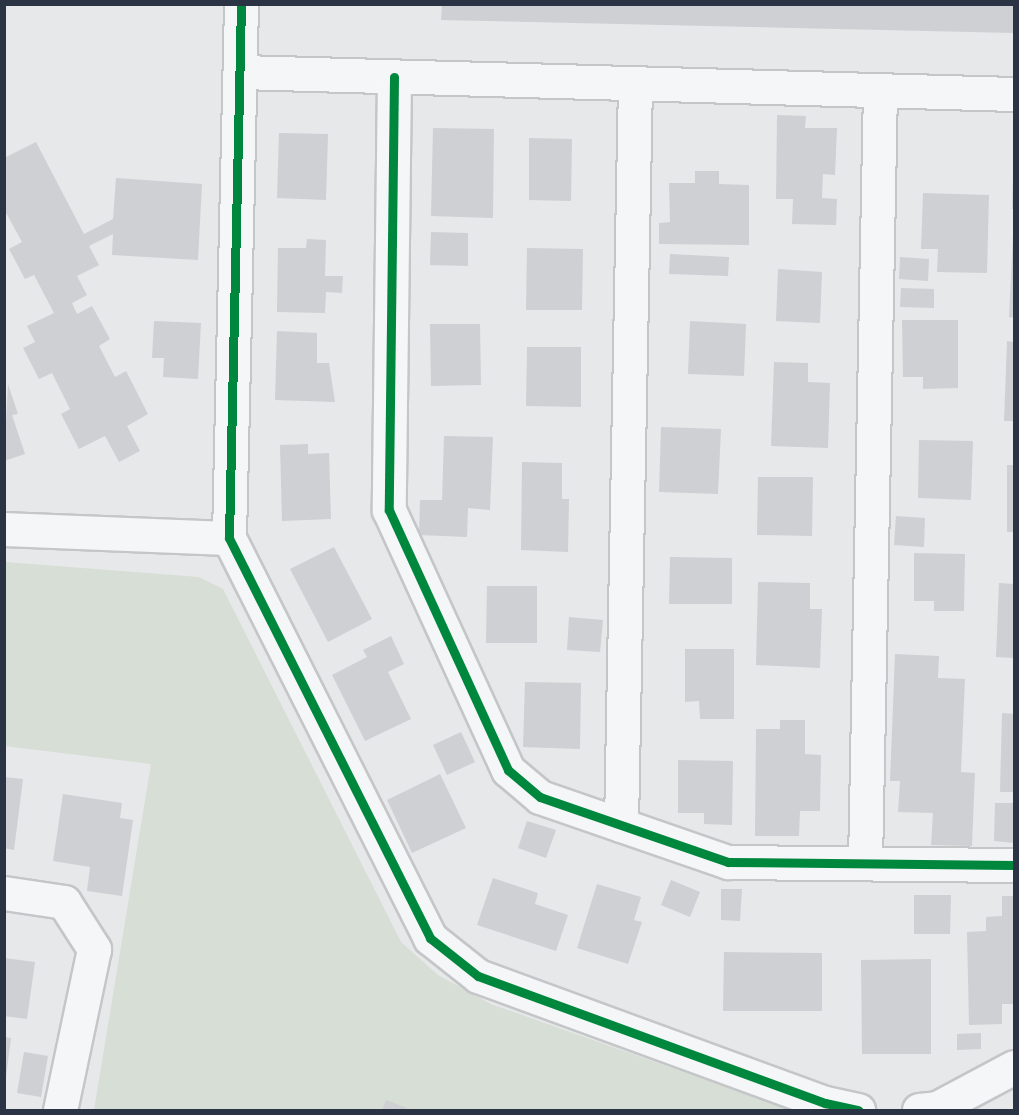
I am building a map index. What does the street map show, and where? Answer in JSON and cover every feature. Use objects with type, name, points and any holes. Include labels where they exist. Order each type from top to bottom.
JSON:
[{"type":"street","points":[[241,4],[229,538],[430,938],[478,976],[825,1103],[858,1110]]},
{"type":"street","points":[[241,72],[1014,94]]},
{"type":"street","points":[[394,77],[389,510],[508,770],[540,797],[728,862],[1014,865]]},
{"type":"street","points":[[621,825],[634,83]]},
{"type":"street","points":[[865,863],[880,91]]},
{"type":"street","points":[[4,529],[229,538]]},
{"type":"street","points":[[4,893],[64,902],[94,949],[60,1110]]},
{"type":"street","points":[[919,1110],[937,1108],[1014,1067]]},
{"type":"shaded area","points":[[5,562],[199,577],[223,589],[401,942],[438,975],[491,1004],[791,1110],[94,1110],[151,764],[5,746]]},
{"type":"building","points":[[442,4],[1014,5],[1014,33],[441,20]]},
{"type":"building","points":[[777,115],[806,116],[805,128],[837,128],[835,175],[823,174],[822,198],[837,199],[836,225],[792,224],[793,199],[776,199]]},
{"type":"building","points":[[433,128],[494,129],[493,218],[431,216]]},
{"type":"building","points":[[279,133],[328,134],[326,200],[277,198]]},
{"type":"building","points":[[529,138],[572,139],[571,201],[529,200]]},
{"type":"building","points":[[36,142],[84,234],[113,219],[116,178],[202,184],[198,260],[112,255],[113,234],[89,246],[99,265],[77,276],[87,295],[72,303],[77,314],[92,306],[110,339],[99,346],[115,377],[126,371],[148,414],[127,426],[140,451],[119,462],[105,436],[79,449],[61,414],[70,409],[52,373],[39,379],[23,348],[35,342],[27,326],[54,313],[34,275],[25,279],[9,249],[22,242],[4,209],[4,158]]},
{"type":"building","points":[[695,171],[719,171],[719,184],[749,185],[749,245],[659,244],[659,223],[670,222],[669,183],[695,183]]},
{"type":"building","points":[[1013,175],[1014,209],[1012,209]]},
{"type":"building","points":[[923,193],[989,195],[987,273],[937,272],[938,249],[921,249]]},
{"type":"building","points":[[431,232],[468,233],[468,266],[430,265]]},
{"type":"building","points":[[1014,235],[1014,318],[1009,317]]},
{"type":"building","points":[[307,239],[326,240],[325,276],[343,276],[342,293],[326,292],[325,313],[277,312],[278,248],[306,248]]},
{"type":"building","points":[[527,248],[583,249],[582,310],[526,310]]},
{"type":"building","points":[[670,254],[729,257],[728,276],[669,274]]},
{"type":"building","points":[[900,257],[929,259],[928,281],[899,279]]},
{"type":"building","points":[[778,269],[822,272],[820,323],[776,321]]},
{"type":"building","points":[[901,288],[934,289],[934,308],[900,307]]},
{"type":"building","points":[[902,320],[958,320],[958,388],[923,389],[923,377],[903,377]]},
{"type":"building","points":[[154,321],[201,323],[198,379],[163,377],[164,358],[152,358]]},
{"type":"building","points":[[690,321],[746,324],[744,376],[688,374]]},
{"type":"building","points":[[430,324],[480,324],[481,385],[431,386]]},
{"type":"building","points":[[277,331],[317,333],[317,363],[329,363],[335,402],[275,400]]},
{"type":"building","points":[[1007,341],[1014,342],[1014,421],[1004,421]]},
{"type":"building","points":[[527,347],[581,347],[581,407],[526,406]]},
{"type":"building","points":[[774,362],[808,363],[808,382],[830,383],[828,448],[771,446]]},
{"type":"building","points":[[8,384],[18,414],[12,415],[25,454],[4,461]]},
{"type":"building","points":[[661,427],[721,429],[718,494],[659,492]]},
{"type":"building","points":[[444,436],[493,437],[490,510],[468,508],[467,537],[419,535],[420,500],[442,500]]},
{"type":"building","points":[[919,440],[973,441],[971,500],[918,498]]},
{"type":"building","points":[[308,444],[308,454],[329,453],[331,519],[282,521],[280,445]]},
{"type":"building","points":[[522,462],[562,463],[562,499],[569,499],[568,552],[521,550]]},
{"type":"building","points":[[1007,465],[1014,465],[1014,532],[1007,532]]},
{"type":"building","points":[[758,477],[813,477],[812,536],[757,535]]},
{"type":"building","points":[[896,516],[925,518],[924,547],[894,545]]},
{"type":"building","points":[[334,547],[372,619],[328,642],[290,569]]},
{"type":"building","points":[[914,553],[965,554],[964,611],[934,611],[934,601],[914,601]]},
{"type":"building","points":[[670,557],[732,558],[732,604],[669,604]]},
{"type":"building","points":[[758,582],[810,583],[810,609],[822,609],[820,668],[756,665]]},
{"type":"building","points":[[999,583],[1014,584],[1014,658],[996,657]]},
{"type":"building","points":[[487,586],[537,586],[537,643],[486,643]]},
{"type":"building","points":[[569,617],[603,620],[600,652],[567,650]]},
{"type":"building","points":[[391,636],[404,664],[388,672],[411,719],[365,741],[332,675],[367,657],[363,650]]},
{"type":"building","points":[[685,649],[734,649],[734,719],[700,719],[699,701],[685,702]]},
{"type":"building","points":[[895,654],[939,656],[938,678],[965,679],[961,772],[975,773],[972,846],[931,845],[933,813],[898,812],[900,781],[890,781]]},
{"type":"building","points":[[525,682],[581,683],[580,749],[523,747]]},
{"type":"building","points":[[1002,713],[1014,714],[1014,792],[1000,792]]},
{"type":"building","points":[[780,720],[805,720],[805,754],[821,755],[820,811],[800,811],[799,836],[755,836],[756,729],[780,729]]},
{"type":"building","points":[[461,732],[475,762],[447,775],[433,745]]},
{"type":"building","points":[[678,760],[733,761],[732,825],[704,824],[704,813],[678,813]]},
{"type":"building","points":[[440,774],[466,828],[412,853],[387,800]]},
{"type":"building","points":[[4,777],[23,779],[14,850],[4,848]]},
{"type":"building","points":[[63,794],[122,803],[120,818],[133,820],[122,896],[87,891],[90,867],[53,861]]},
{"type":"building","points":[[995,803],[1014,803],[1014,843],[994,841]]},
{"type":"building","points":[[527,821],[556,830],[546,858],[518,848]]},
{"type":"building","points":[[493,878],[538,893],[535,904],[568,915],[556,951],[477,925]]},
{"type":"building","points":[[671,880],[700,892],[690,917],[661,905]]},
{"type":"building","points":[[597,884],[641,897],[634,920],[642,922],[628,964],[577,948]]},
{"type":"building","points":[[721,889],[742,889],[740,921],[721,920]]},
{"type":"building","points":[[914,895],[951,895],[950,934],[914,934]]},
{"type":"building","points":[[1002,896],[1014,896],[1014,1004],[1002,1004],[1002,1024],[969,1025],[967,932],[986,931],[986,917],[1002,916]]},
{"type":"building","points":[[724,952],[822,953],[822,1011],[723,1011]]},
{"type":"building","points":[[4,958],[35,962],[27,1019],[4,1016]]},
{"type":"building","points":[[931,959],[931,1054],[862,1054],[861,960]]},
{"type":"building","points":[[981,1033],[981,1049],[957,1050],[957,1034]]},
{"type":"building","points":[[4,1037],[11,1038],[6,1077],[4,1077]]},
{"type":"building","points":[[24,1052],[48,1056],[41,1097],[17,1093]]},
{"type":"building","points":[[386,1100],[407,1108],[406,1110],[382,1110]]},
{"type":"cycle path","points":[[241,4],[229,538],[430,938],[478,976],[825,1103],[858,1110]]},
{"type":"cycle path","points":[[394,77],[389,510],[508,770],[540,797],[728,862],[1014,865]]}]
